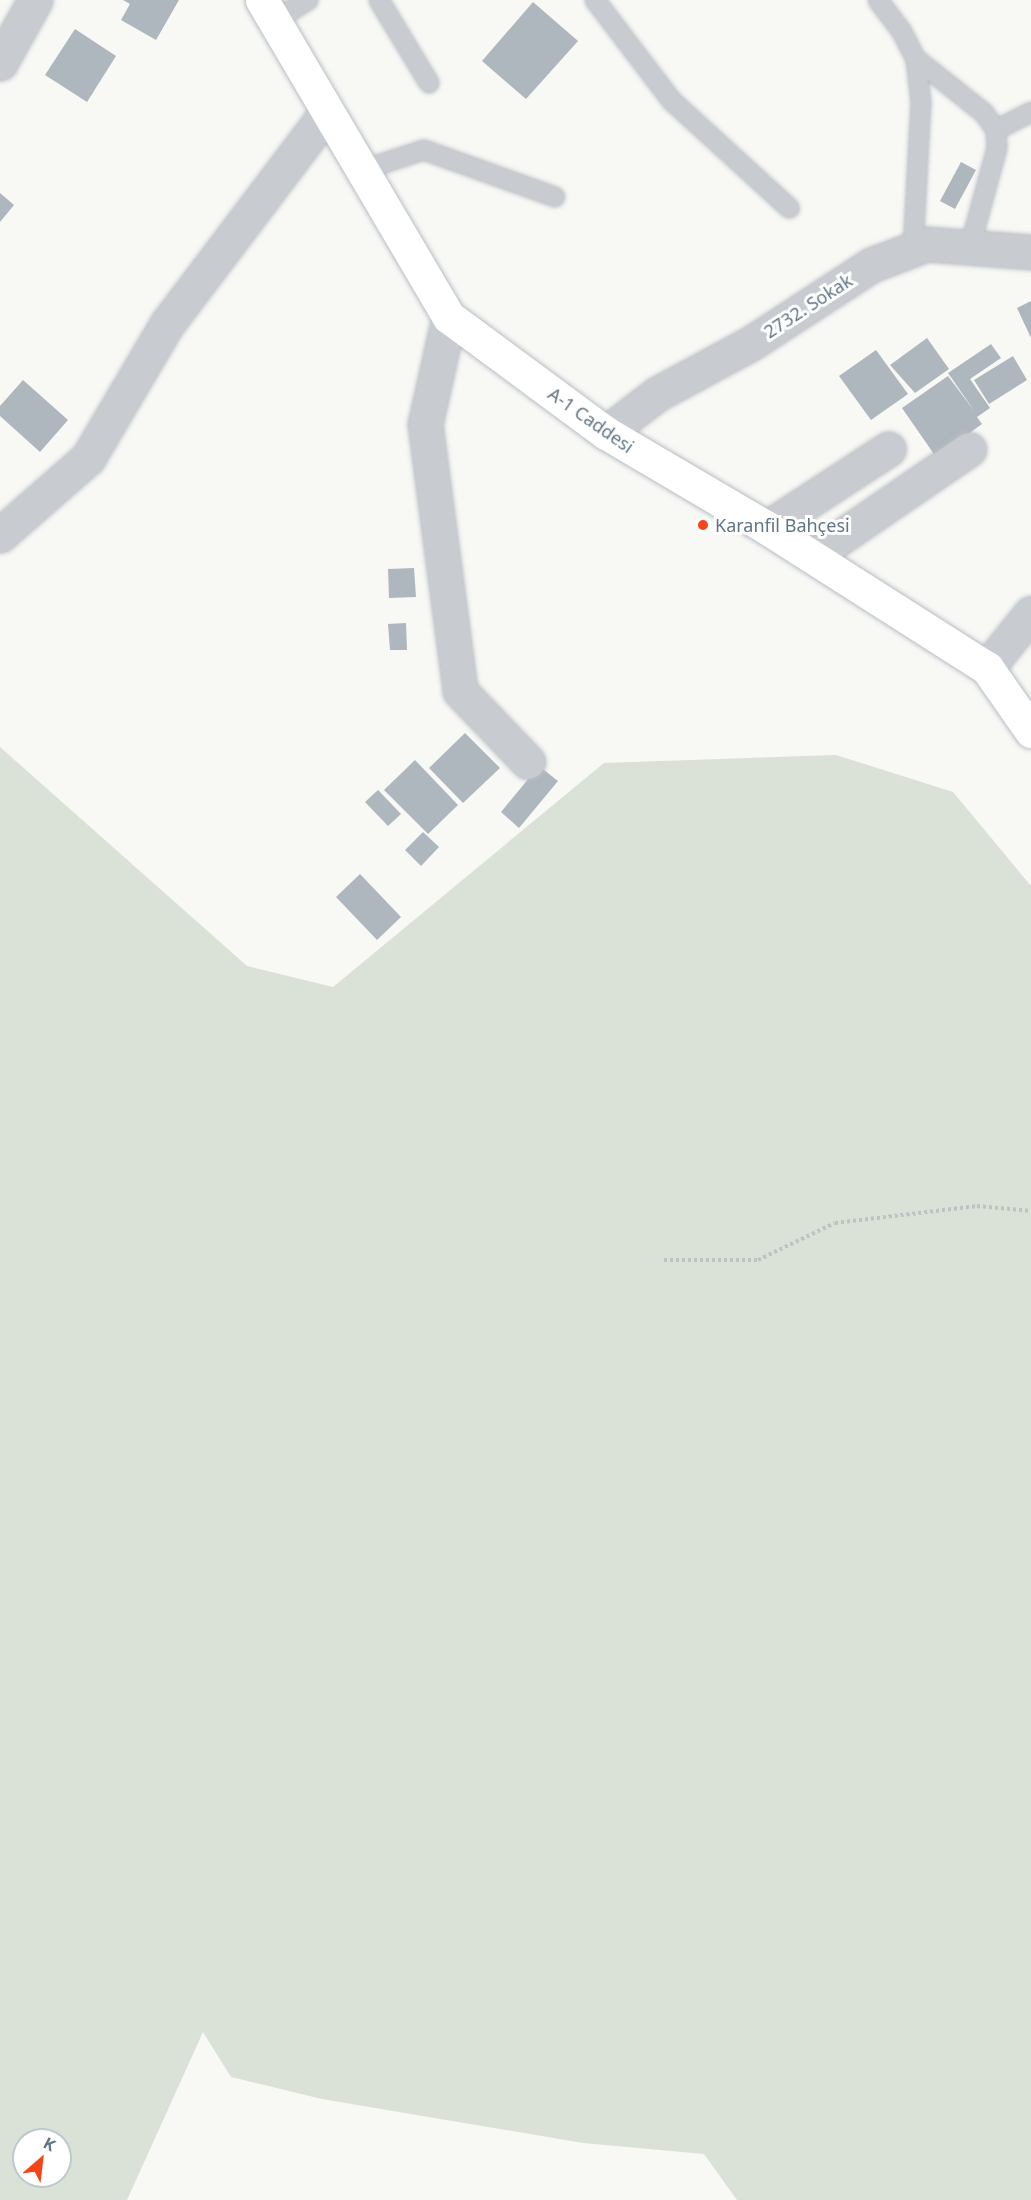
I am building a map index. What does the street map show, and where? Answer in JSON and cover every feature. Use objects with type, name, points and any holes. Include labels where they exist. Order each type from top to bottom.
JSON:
[{"type":"main road","name":"A-1 Caddesi","points":[[269,10],[326,114],[449,317],[606,433],[813,556],[987,668],[1031,731]]},
{"type":"street","points":[[0,63],[35,0]]},
{"type":"street","points":[[0,535],[88,458],[167,324],[326,114]]},
{"type":"street","name":"2732. Sokak","points":[[606,433],[657,394],[753,342],[871,265],[927,243],[1031,252]]},
{"type":"street","points":[[449,317],[425,424],[460,691],[528,762]]},
{"type":"street","points":[[767,528],[888,449]]},
{"type":"street","points":[[813,556],[969,449]]},
{"type":"street","points":[[987,668],[1031,613]]},
{"type":"lane","points":[[269,10],[308,0]]},
{"type":"lane","points":[[379,0],[429,83]]},
{"type":"lane","points":[[595,0],[672,101],[789,208]]},
{"type":"lane","points":[[878,0],[901,30],[916,59],[921,102],[913,249]]},
{"type":"lane","points":[[916,59],[984,113],[996,130],[997,148],[970,247]]},
{"type":"lane","points":[[996,130],[1031,112]]},
{"type":"lane","points":[[360,171],[424,150],[555,198]]},
{"type":"path","points":[[664,1260],[758,1260],[835,1223],[977,1206],[1031,1211]]},
{"type":"shaded area","points":[[0,747],[247,966],[333,987],[604,763],[836,755],[953,792],[1031,886],[1031,2200],[737,2200],[704,2154],[583,2143],[322,2099],[231,2077],[203,2032],[127,2200],[0,2200]]},
{"type":"building","points":[[123,0],[179,0],[156,40],[121,20],[130,4]]},
{"type":"building","points":[[533,2],[578,41],[526,99],[482,61]]},
{"type":"building","points":[[75,29],[116,56],[87,102],[45,75]]},
{"type":"building","points":[[961,162],[976,170],[955,209],[940,201]]},
{"type":"building","points":[[0,193],[14,205],[0,222]]},
{"type":"building","points":[[1031,301],[1031,338],[1017,308]]},
{"type":"building","points":[[927,338],[949,369],[915,393],[890,365]]},
{"type":"building","points":[[991,344],[1001,358],[970,379],[990,408],[977,417],[982,424],[936,457],[902,408],[948,376],[975,412],[948,373]]},
{"type":"building","points":[[876,350],[908,394],[871,420],[839,376]]},
{"type":"building","points":[[1013,356],[1027,380],[989,404],[974,380]]},
{"type":"building","points":[[23,380],[68,420],[40,452],[0,416],[0,406]]},
{"type":"building","points":[[414,568],[416,597],[389,598],[388,569]]},
{"type":"building","points":[[406,623],[407,650],[390,650],[388,624]]},
{"type":"building","points":[[465,733],[500,768],[463,803],[429,768]]},
{"type":"building","points":[[415,760],[458,805],[428,834],[384,790]]},
{"type":"building","points":[[539,766],[558,781],[519,828],[501,812]]},
{"type":"building","points":[[378,790],[401,814],[388,826],[365,802]]},
{"type":"building","points":[[423,832],[439,847],[421,866],[405,850]]},
{"type":"building","points":[[360,874],[401,917],[377,940],[336,897]]},
{"type":"place","name":"Karanfil Bahçesi","points":[[703,525]]}]
